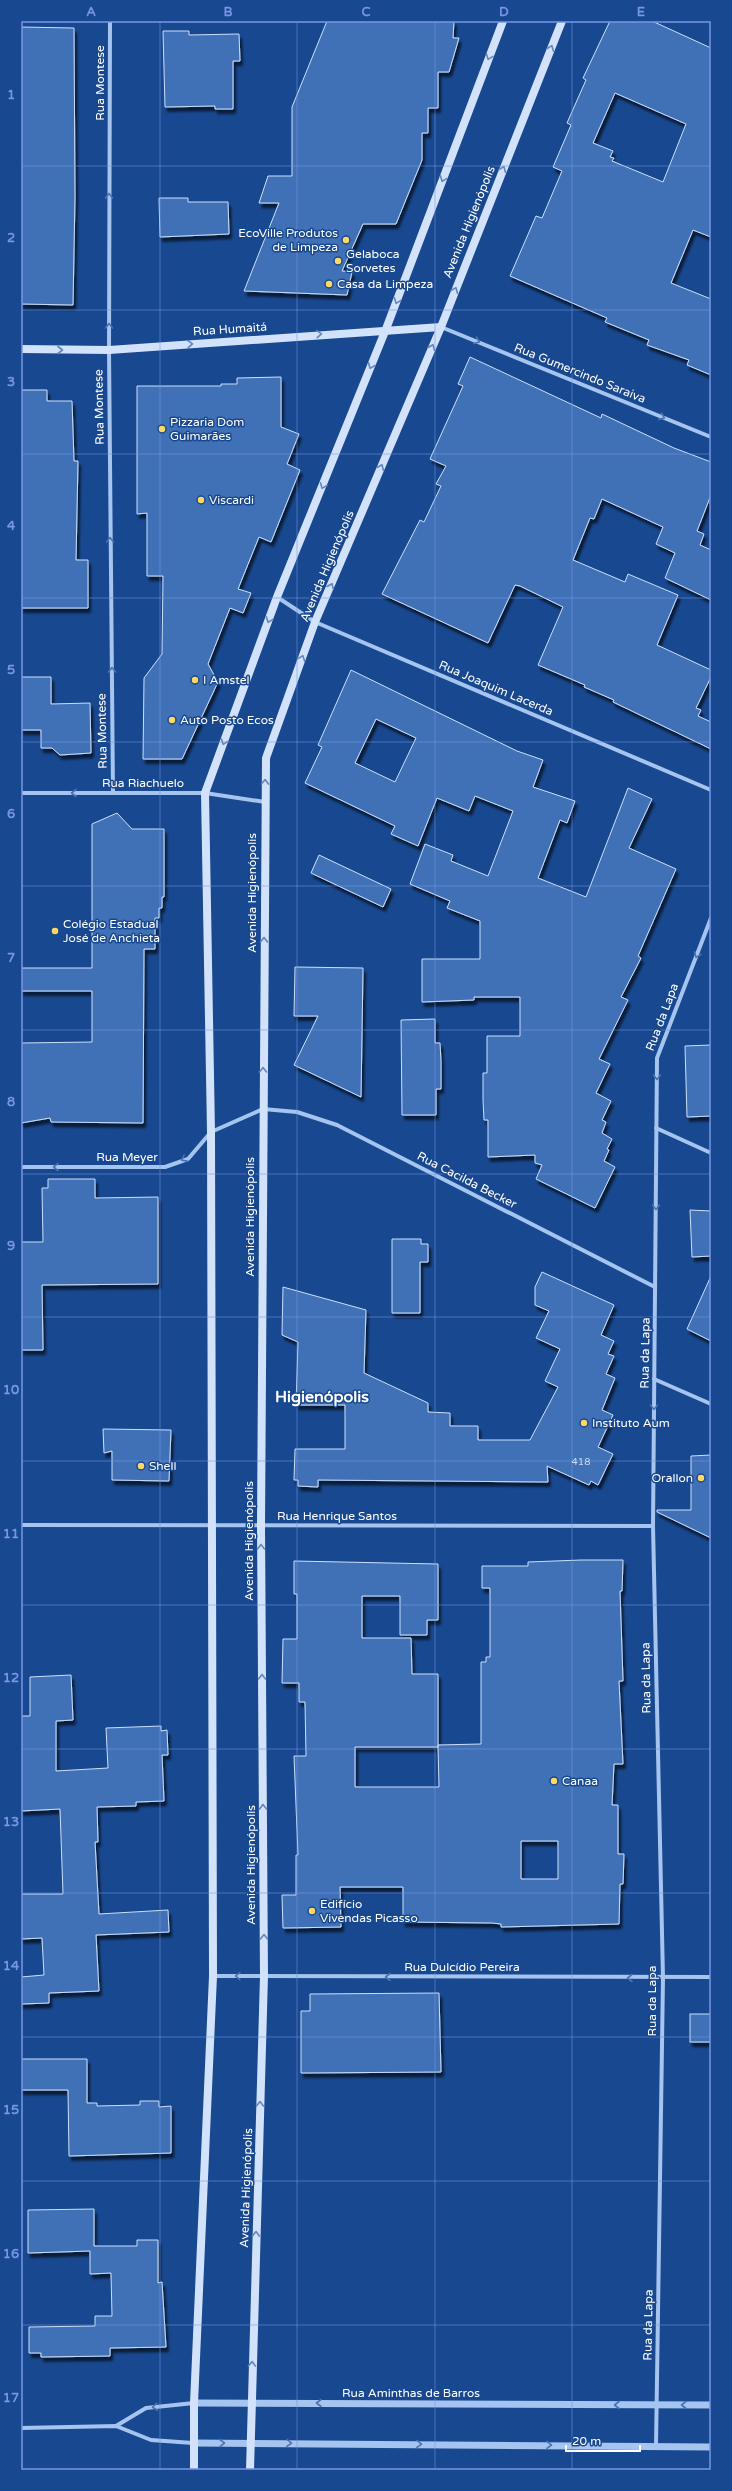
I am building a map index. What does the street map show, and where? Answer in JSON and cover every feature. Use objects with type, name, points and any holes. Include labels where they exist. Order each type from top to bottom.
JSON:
[{"type":"main road","points":[[194,2470],[194,2403],[213,1976],[211,1132],[205,793],[278,597],[386,330],[503,21]]},
{"type":"main road","name":"Avenida Higienópolis","points":[[250,2470],[264,1976],[261,1527],[266,758],[315,622],[441,327],[562,21]]},
{"type":"main road","name":"Rua Humaitá","points":[[21,349],[109,350],[441,327]]},
{"type":"street","name":"Rua Montese","points":[[110,21],[109,350],[113,793]]},
{"type":"street","name":"Rua Gumercindo Saraiva","points":[[441,327],[711,437]]},
{"type":"street","name":"Rua Joaquim Lacerda","points":[[278,597],[315,622],[711,790]]},
{"type":"street","name":"Rua Riachuelo","points":[[21,793],[205,793],[265,802]]},
{"type":"street","name":"Rua da Lapa","points":[[656,2446],[663,1978],[653,1526],[657,1058],[711,918]]},
{"type":"street","name":"Rua Meyer","points":[[21,1167],[165,1167],[188,1159],[211,1132],[263,1109]]},
{"type":"street","name":"Rua Cacilda Becker","points":[[263,1109],[297,1112],[337,1125],[655,1287]]},
{"type":"street","points":[[656,1128],[711,1154]]},
{"type":"street","points":[[654,1379],[711,1404]]},
{"type":"street","name":"Rua Henrique Santos","points":[[21,1525],[213,1527],[653,1526]]},
{"type":"street","name":"Rua Dulcídio Pereira","points":[[213,1976],[711,1977]]},
{"type":"street","name":"Rua Aminthas de Barros","points":[[116,2426],[146,2408],[194,2403],[711,2405]]},
{"type":"street","name":"Rua Aminthas de Barros","points":[[21,2428],[116,2426],[151,2440],[193,2443],[250,2442],[711,2447]]},
{"type":"building","points":[[327,21],[454,21],[453,38],[459,38],[449,72],[438,72],[438,108],[428,108],[428,133],[422,133],[422,160],[396,224],[363,224],[342,271],[352,272],[347,295],[244,291],[279,203],[259,203],[268,176],[292,176],[292,107]]},
{"type":"building","points":[[610,21],[652,21],[711,48],[711,237],[693,230],[671,283],[711,299],[711,375],[687,365],[689,360],[647,345],[649,340],[605,322],[607,318],[510,276],[536,216],[542,218],[562,171],[553,167],[571,125],[567,123],[586,80],[583,78]],"holes":[[[615,93],[686,124],[663,182],[612,161],[614,158],[610,157],[613,151],[593,143]]]},
{"type":"building","points":[[21,27],[74,28],[75,197],[73,305],[21,304]]},
{"type":"building","points":[[163,31],[189,31],[189,35],[239,34],[240,61],[233,61],[233,109],[215,109],[215,106],[165,107]]},
{"type":"building","points":[[159,198],[188,198],[188,202],[228,202],[229,234],[160,237]]},
{"type":"building","points":[[470,357],[601,418],[602,414],[674,448],[711,462],[711,495],[697,531],[704,534],[700,545],[711,550],[711,600],[665,578],[675,553],[656,544],[663,527],[602,499],[594,519],[590,518],[573,560],[625,582],[628,574],[678,595],[657,645],[711,670],[711,677],[696,708],[701,710],[698,716],[711,722],[711,749],[613,702],[614,700],[584,687],[585,685],[538,665],[563,607],[520,586],[515,585],[488,643],[382,594],[420,520],[424,522],[441,486],[436,484],[446,466],[430,459],[463,386],[458,384]]},
{"type":"building","points":[[281,377],[281,427],[299,434],[287,464],[300,470],[271,542],[259,537],[238,589],[251,593],[243,613],[230,608],[208,664],[218,682],[182,759],[143,759],[144,678],[162,654],[163,576],[147,576],[147,513],[137,514],[137,386],[221,386],[221,384],[237,384],[237,378]]},
{"type":"building","points":[[21,390],[47,390],[47,401],[72,401],[74,461],[78,461],[76,560],[88,560],[88,608],[21,608]]},
{"type":"building","points":[[351,670],[517,751],[543,760],[533,787],[575,801],[567,823],[560,820],[538,878],[586,897],[628,788],[652,799],[629,848],[676,869],[638,956],[641,958],[621,997],[628,1000],[599,1059],[610,1064],[596,1093],[611,1101],[602,1120],[606,1122],[602,1133],[612,1139],[607,1149],[609,1150],[604,1161],[615,1167],[595,1208],[536,1179],[542,1165],[535,1163],[535,1155],[488,1157],[488,1120],[484,1120],[483,1100],[483,1073],[487,1073],[487,1036],[520,1036],[520,997],[474,997],[474,1000],[422,1002],[422,959],[480,959],[480,921],[447,908],[450,901],[410,884],[425,844],[453,855],[451,861],[488,876],[513,811],[475,796],[469,811],[437,798],[418,846],[391,834],[395,826],[305,783],[322,747],[318,745]],"holes":[[[376,719],[416,738],[395,782],[355,763]]]},
{"type":"building","points":[[21,677],[51,677],[51,704],[90,703],[91,753],[60,755],[52,748],[41,748],[41,730],[21,730]]},
{"type":"building","points":[[117,813],[132,829],[164,829],[164,897],[162,897],[162,908],[159,908],[159,918],[155,918],[155,949],[144,949],[143,1123],[51,1122],[50,1118],[21,1123],[21,1043],[92,1042],[92,991],[21,991],[21,968],[92,968],[92,824]]},
{"type":"building","points":[[319,855],[391,889],[383,907],[311,873]]},
{"type":"building","points":[[295,967],[363,968],[361,1097],[294,1065],[318,1016],[294,1016]]},
{"type":"building","points":[[435,1019],[435,1043],[440,1043],[441,1061],[441,1089],[436,1089],[436,1115],[402,1115],[401,1020]]},
{"type":"building","points":[[711,1045],[711,1116],[687,1117],[685,1046]]},
{"type":"building","points":[[48,1179],[95,1179],[95,1198],[158,1197],[158,1284],[42,1285],[43,1350],[21,1350],[21,1242],[43,1242],[42,1188],[48,1188]]},
{"type":"building","points":[[690,1210],[711,1211],[711,1256],[692,1257]]},
{"type":"building","points":[[392,1239],[421,1239],[421,1244],[428,1244],[428,1262],[420,1262],[420,1313],[392,1313]]},
{"type":"building","points":[[542,1272],[614,1305],[601,1335],[614,1341],[608,1354],[614,1356],[606,1374],[615,1378],[602,1410],[613,1415],[598,1447],[613,1454],[598,1485],[591,1481],[589,1485],[547,1466],[548,1482],[318,1480],[318,1487],[298,1486],[298,1480],[294,1480],[295,1449],[345,1449],[345,1405],[296,1405],[298,1342],[282,1335],[283,1287],[366,1310],[364,1373],[428,1403],[428,1412],[450,1413],[450,1426],[478,1426],[478,1440],[530,1440],[558,1387],[545,1381],[560,1349],[536,1338],[549,1311],[535,1305],[535,1287]]},
{"type":"building","points":[[711,1276],[711,1341],[687,1329]]},
{"type":"building","name":"Shell","points":[[103,1429],[171,1430],[169,1481],[112,1480],[112,1451],[104,1453]]},
{"type":"building","name":"Orallon","points":[[711,1455],[711,1538],[657,1512],[657,1510],[691,1510],[691,1456]]},
{"type":"building","points":[[623,1560],[622,1591],[620,1591],[623,1681],[619,1681],[623,1764],[614,1764],[612,1805],[618,1805],[618,1854],[624,1854],[623,1884],[620,1884],[619,1924],[501,1927],[501,1924],[492,1923],[403,1922],[403,1887],[340,1887],[341,1927],[283,1928],[282,1895],[296,1895],[296,1855],[298,1855],[294,1756],[306,1756],[305,1702],[299,1702],[299,1683],[282,1683],[283,1639],[297,1639],[297,1594],[294,1594],[294,1561],[438,1564],[438,1620],[427,1620],[427,1635],[400,1635],[400,1596],[362,1596],[362,1638],[411,1638],[412,1674],[438,1674],[438,1745],[481,1744],[481,1662],[486,1662],[486,1657],[490,1657],[490,1588],[482,1588],[482,1566],[528,1566],[528,1562]],"holes":[[[438,1745],[439,1787],[355,1787],[355,1747],[438,1747]],[[521,1841],[558,1841],[558,1879],[521,1879]]]},
{"type":"building","points":[[71,1675],[73,1720],[56,1721],[56,1771],[108,1768],[106,1728],[161,1726],[161,1731],[167,1730],[168,1755],[162,1755],[164,1801],[136,1802],[136,1806],[97,1807],[98,1842],[95,1842],[99,1914],[168,1910],[169,1932],[96,1935],[99,1991],[49,1993],[49,2003],[21,2004],[21,1977],[44,1975],[42,1938],[21,1939],[21,1894],[63,1894],[60,1809],[21,1811],[21,1716],[30,1716],[30,1677]]},
{"type":"building","points":[[439,1993],[441,2072],[301,2073],[301,2011],[310,2011],[310,1994]]},
{"type":"building","points":[[690,2014],[711,2014],[711,2042],[690,2042]]},
{"type":"building","points":[[21,2059],[87,2059],[87,2103],[97,2103],[97,2106],[140,2105],[140,2101],[159,2101],[159,2107],[171,2106],[171,2153],[69,2156],[68,2090],[21,2090]]},
{"type":"building","points":[[94,2209],[94,2246],[137,2246],[137,2240],[158,2240],[158,2283],[162,2282],[166,2347],[110,2348],[110,2356],[41,2357],[41,2353],[29,2353],[29,2327],[95,2326],[95,2316],[112,2316],[111,2273],[90,2274],[90,2251],[28,2253],[28,2210]]},
{"type":"place","name":"EcoVille Produtos de Limpeza","points":[[346,240]]},
{"type":"place","name":"Gelaboca Sorvetes","points":[[338,261]]},
{"type":"place","name":"Casa da Limpeza","points":[[329,284]]},
{"type":"place","name":"Pizzaria Dom Guimarães","points":[[162,429]]},
{"type":"place","name":"Viscardi","points":[[201,500]]},
{"type":"place","name":"I Amstel","points":[[195,680]]},
{"type":"place","name":"Auto Posto Ecos","points":[[172,720]]},
{"type":"place","name":"Colégio Estadual José de Anchieta","points":[[55,931]]},
{"type":"place","name":"Instituto Aum","points":[[584,1423]]},
{"type":"place","name":"Shell","points":[[141,1466]]},
{"type":"place","name":"Orallon","points":[[701,1478]]},
{"type":"place","name":"Canaa","points":[[554,1781]]},
{"type":"place","name":"Edifício Vivendas Picasso","points":[[312,1911]]},
{"type":"district","name":"Higienópolis","points":[[322,1396]]}]
